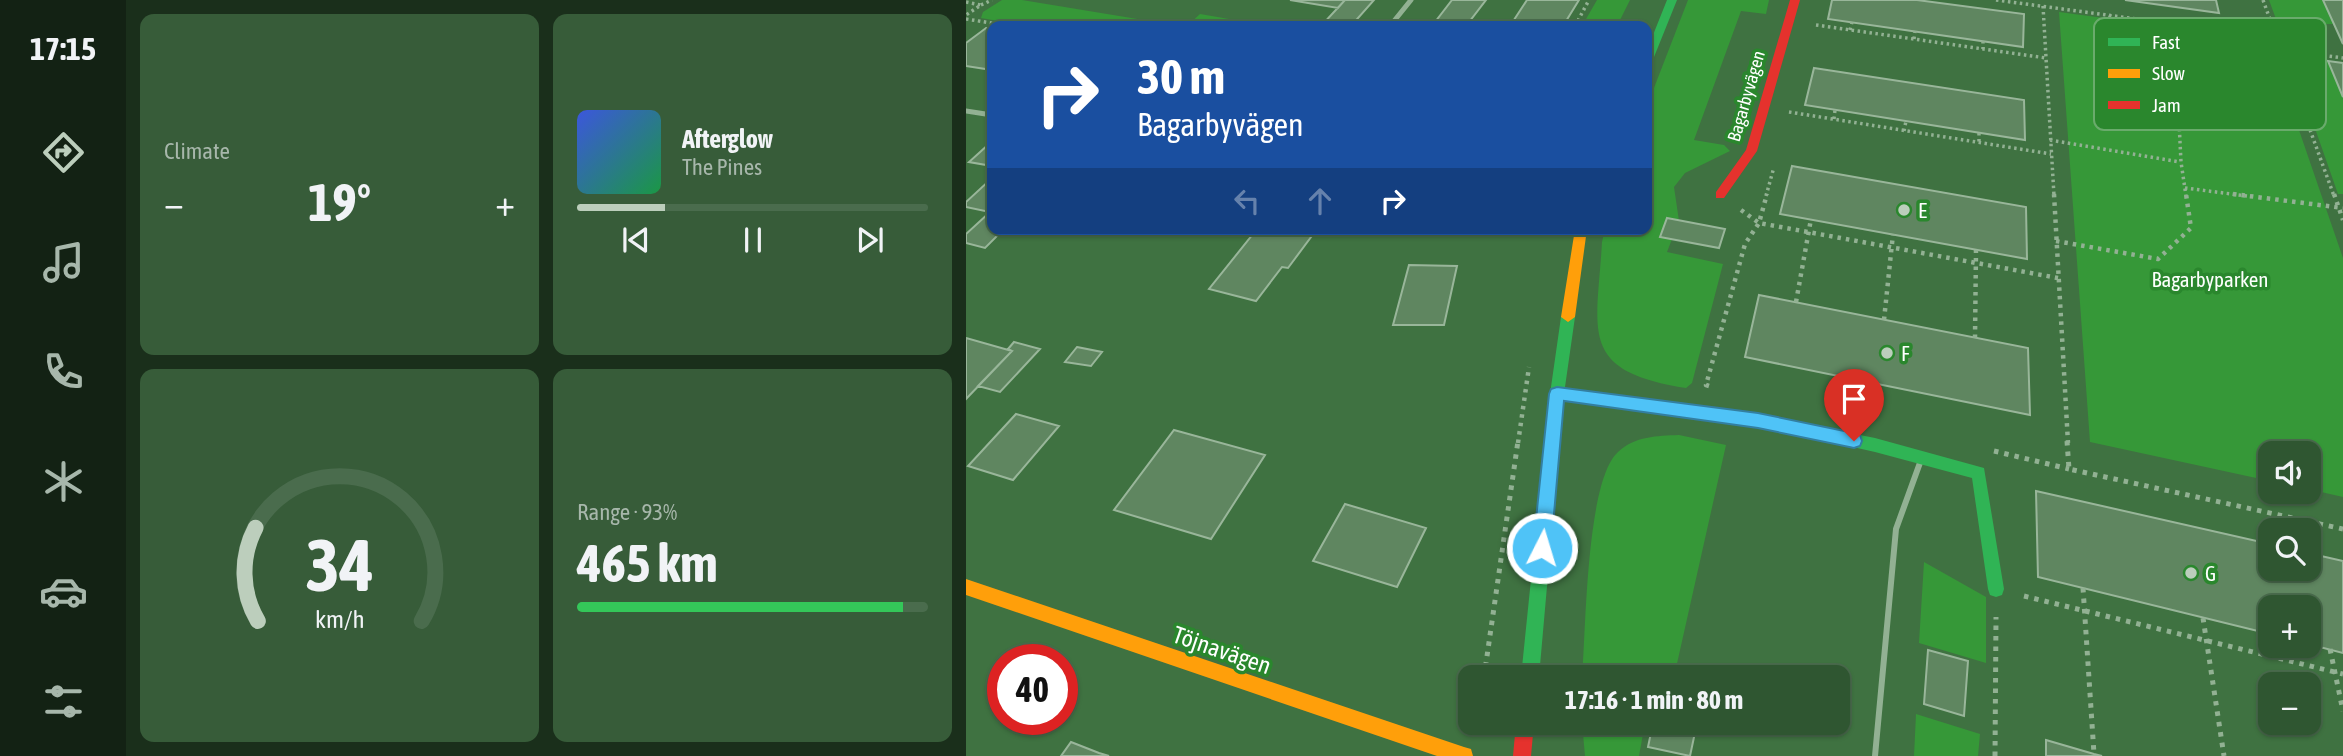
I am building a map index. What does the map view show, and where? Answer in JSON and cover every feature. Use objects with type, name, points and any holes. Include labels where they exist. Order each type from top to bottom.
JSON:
[{"type":"street","points":[[1394,21],[1412,0]]},
{"type":"street","points":[[1652,50],[1672,0]]},
{"type":"street","name":"Bagarbyvägen","points":[[1720,195],[1751,151],[1795,0]]},
{"type":"street","points":[[966,111],[987,114]]},
{"type":"street","points":[[1531,665],[1557,394],[1580,235]]},
{"type":"street","points":[[1557,394],[1758,421],[1922,457],[1979,473],[1996,589]]},
{"type":"street","name":"Töjnavägen","points":[[966,587],[1464,756]]},
{"type":"street","points":[[1522,756],[1524,735]]},
{"type":"lane","points":[[1875,756],[1896,529],[1922,457]]},
{"type":"path","points":[[966,17],[992,0]]},
{"type":"path","points":[[1577,21],[1590,0]]},
{"type":"path","points":[[1996,0],[2131,18]]},
{"type":"path","points":[[2263,0],[2270,18]]},
{"type":"path","points":[[966,2],[981,5]]},
{"type":"path","points":[[2043,6],[2069,469]]},
{"type":"path","points":[[2109,15],[2113,18]]},
{"type":"path","points":[[966,17],[987,21]]},
{"type":"path","points":[[1850,30],[1852,22]]},
{"type":"path","points":[[1811,24],[2046,58]]},
{"type":"path","points":[[1914,39],[1915,31]]},
{"type":"path","points":[[1983,41],[1983,49]]},
{"type":"path","points":[[1785,124],[1792,99]]},
{"type":"path","points":[[1834,119],[1835,110]]},
{"type":"path","points":[[1788,112],[2051,154]]},
{"type":"path","points":[[1904,131],[1906,121]]},
{"type":"path","points":[[2056,241],[2158,259],[2191,228],[2181,162],[2179,130]]},
{"type":"path","points":[[2312,130],[2343,220]]},
{"type":"path","points":[[1979,133],[1979,143]]},
{"type":"path","points":[[2050,140],[2181,162]]},
{"type":"path","points":[[1717,388],[1706,385],[1745,244],[1759,223],[1775,161]]},
{"type":"path","points":[[2185,188],[2341,208]]},
{"type":"path","points":[[1720,195],[1759,223],[2057,278]]},
{"type":"path","points":[[1796,302],[1811,219]]},
{"type":"path","points":[[1884,320],[1893,234]]},
{"type":"path","points":[[1975,338],[1976,250]]},
{"type":"path","points":[[1486,665],[1531,358]]},
{"type":"path","points":[[1992,451],[2343,529]]},
{"type":"path","points":[[2083,588],[2094,754]]},
{"type":"path","points":[[1996,756],[1996,589],[2343,674]]},
{"type":"path","points":[[2203,618],[2224,756]]},
{"type":"path","points":[[2330,649],[2343,711]]},
{"type":"green space","points":[[1002,0],[1022,0],[1150,21],[998,21],[981,18],[983,12]]},
{"type":"green space","points":[[1597,0],[1630,0],[1620,21],[1585,21]]},
{"type":"green space","points":[[1688,0],[1769,0],[1766,14],[1741,11],[1694,140],[1724,145],[1730,151],[1685,173],[1674,187],[1679,221],[1667,252],[1723,264],[1692,383],[1686,388],[1651,381],[1626,371],[1610,358],[1601,342],[1598,323],[1604,235],[1652,235],[1652,93]]},
{"type":"green space","points":[[2269,0],[2323,0],[2334,24],[2326,24],[2326,18],[2276,18]]},
{"type":"green space","name":"Bagarbyparken","points":[[2059,12],[2104,18],[2094,18],[2094,130],[2299,130],[2343,258],[2343,497],[2321,492],[2321,441],[2258,441],[2258,478],[2090,442]]},
{"type":"green space","points":[[1200,14],[1241,21],[1192,21]]},
{"type":"green space","points":[[2326,61],[2343,97],[2343,194],[2338,194],[2316,130],[2326,130]]},
{"type":"green space","points":[[1679,435],[1726,445],[1677,665],[1583,665],[1594,524],[1599,493],[1607,468],[1618,452],[1632,443]]},
{"type":"green space","points":[[1924,562],[1986,597],[1986,663],[1919,643]]},
{"type":"green space","points":[[1916,714],[1980,734],[1978,756],[1914,756]]},
{"type":"green space","points":[[1583,735],[1643,735],[1639,756],[1585,756]]},
{"type":"building","points":[[1290,0],[1345,0],[1338,8]]},
{"type":"building","points":[[1345,0],[1374,0],[1355,21],[1326,21]]},
{"type":"building","points":[[1452,0],[1486,0],[1470,21],[1436,21]]},
{"type":"building","points":[[1527,0],[1579,0],[1566,21],[1513,21]]},
{"type":"building","points":[[1832,0],[1917,0],[2024,14],[2023,47],[1828,19]]},
{"type":"building","points":[[2125,0],[2216,0],[2219,13]]},
{"type":"building","points":[[2323,0],[2343,0],[2343,44]]},
{"type":"building","points":[[987,28],[987,69],[966,66],[966,43]]},
{"type":"building","points":[[2328,61],[2343,63],[2343,97]]},
{"type":"building","points":[[1814,68],[2024,100],[2025,140],[1805,105]]},
{"type":"building","points":[[987,146],[987,165],[969,162]]},
{"type":"building","name":"E","points":[[1792,166],[2026,207],[2027,259],[1780,214]]},
{"type":"building","points":[[987,183],[987,211],[966,207],[966,202]]},
{"type":"building","points":[[987,215],[987,235],[998,235],[985,248],[966,243],[966,234]]},
{"type":"building","points":[[1667,218],[1725,229],[1719,248],[1660,237]]},
{"type":"building","points":[[1252,235],[1313,235],[1288,268],[1282,267],[1256,301],[1209,289]]},
{"type":"building","points":[[1409,265],[1457,266],[1444,325],[1393,325]]},
{"type":"building","name":"F","points":[[1759,295],[2028,348],[2030,415],[1745,357]]},
{"type":"building","points":[[966,338],[1012,351],[966,399]]},
{"type":"building","points":[[1014,342],[1040,349],[1000,392],[978,386],[1012,351],[1008,349]]},
{"type":"building","points":[[1077,347],[1102,352],[1091,366],[1065,362]]},
{"type":"building","points":[[1016,414],[1059,426],[1013,480],[968,466]]},
{"type":"building","points":[[1174,430],[1265,455],[1211,539],[1114,510]]},
{"type":"building","name":"G","points":[[2036,491],[2258,541],[2258,581],[2321,581],[2321,556],[2343,561],[2343,653],[2321,647],[2321,595],[2258,595],[2258,631],[2038,577]]},
{"type":"building","points":[[1345,504],[1426,528],[1397,587],[1313,561]]},
{"type":"building","points":[[1928,650],[1968,661],[1964,716],[1924,704]]},
{"type":"building","points":[[1650,735],[1694,735],[1690,756],[1648,747]]},
{"type":"building","points":[[2046,740],[2094,754],[2102,756],[2046,756]]},
{"type":"building","points":[[1071,742],[1099,753],[1109,756],[1061,756]]},
{"type":"traffic: fast","points":[[1652,50],[1672,0]]},
{"type":"traffic: fast","points":[[1531,665],[1557,394],[1568,317]]},
{"type":"traffic: fast","points":[[1795,428],[1875,445],[1979,473],[1996,589]]},
{"type":"traffic: slow","points":[[1568,317],[1580,235]]},
{"type":"traffic: slow","points":[[966,587],[1464,756]]},
{"type":"traffic: jam","points":[[1720,195],[1751,151],[1795,0]]},
{"type":"traffic: jam","points":[[1557,394],[1758,420],[1795,428]]},
{"type":"traffic: jam","points":[[1522,756],[1524,735]]},
{"type":"place","name":"E","points":[[1904,210]]},
{"type":"place","name":"F","points":[[1887,353]]},
{"type":"place","name":"G","points":[[2191,573]]},
{"type":"route","points":[[1542,548],[1557,394],[1758,421],[1854,441]]}]
